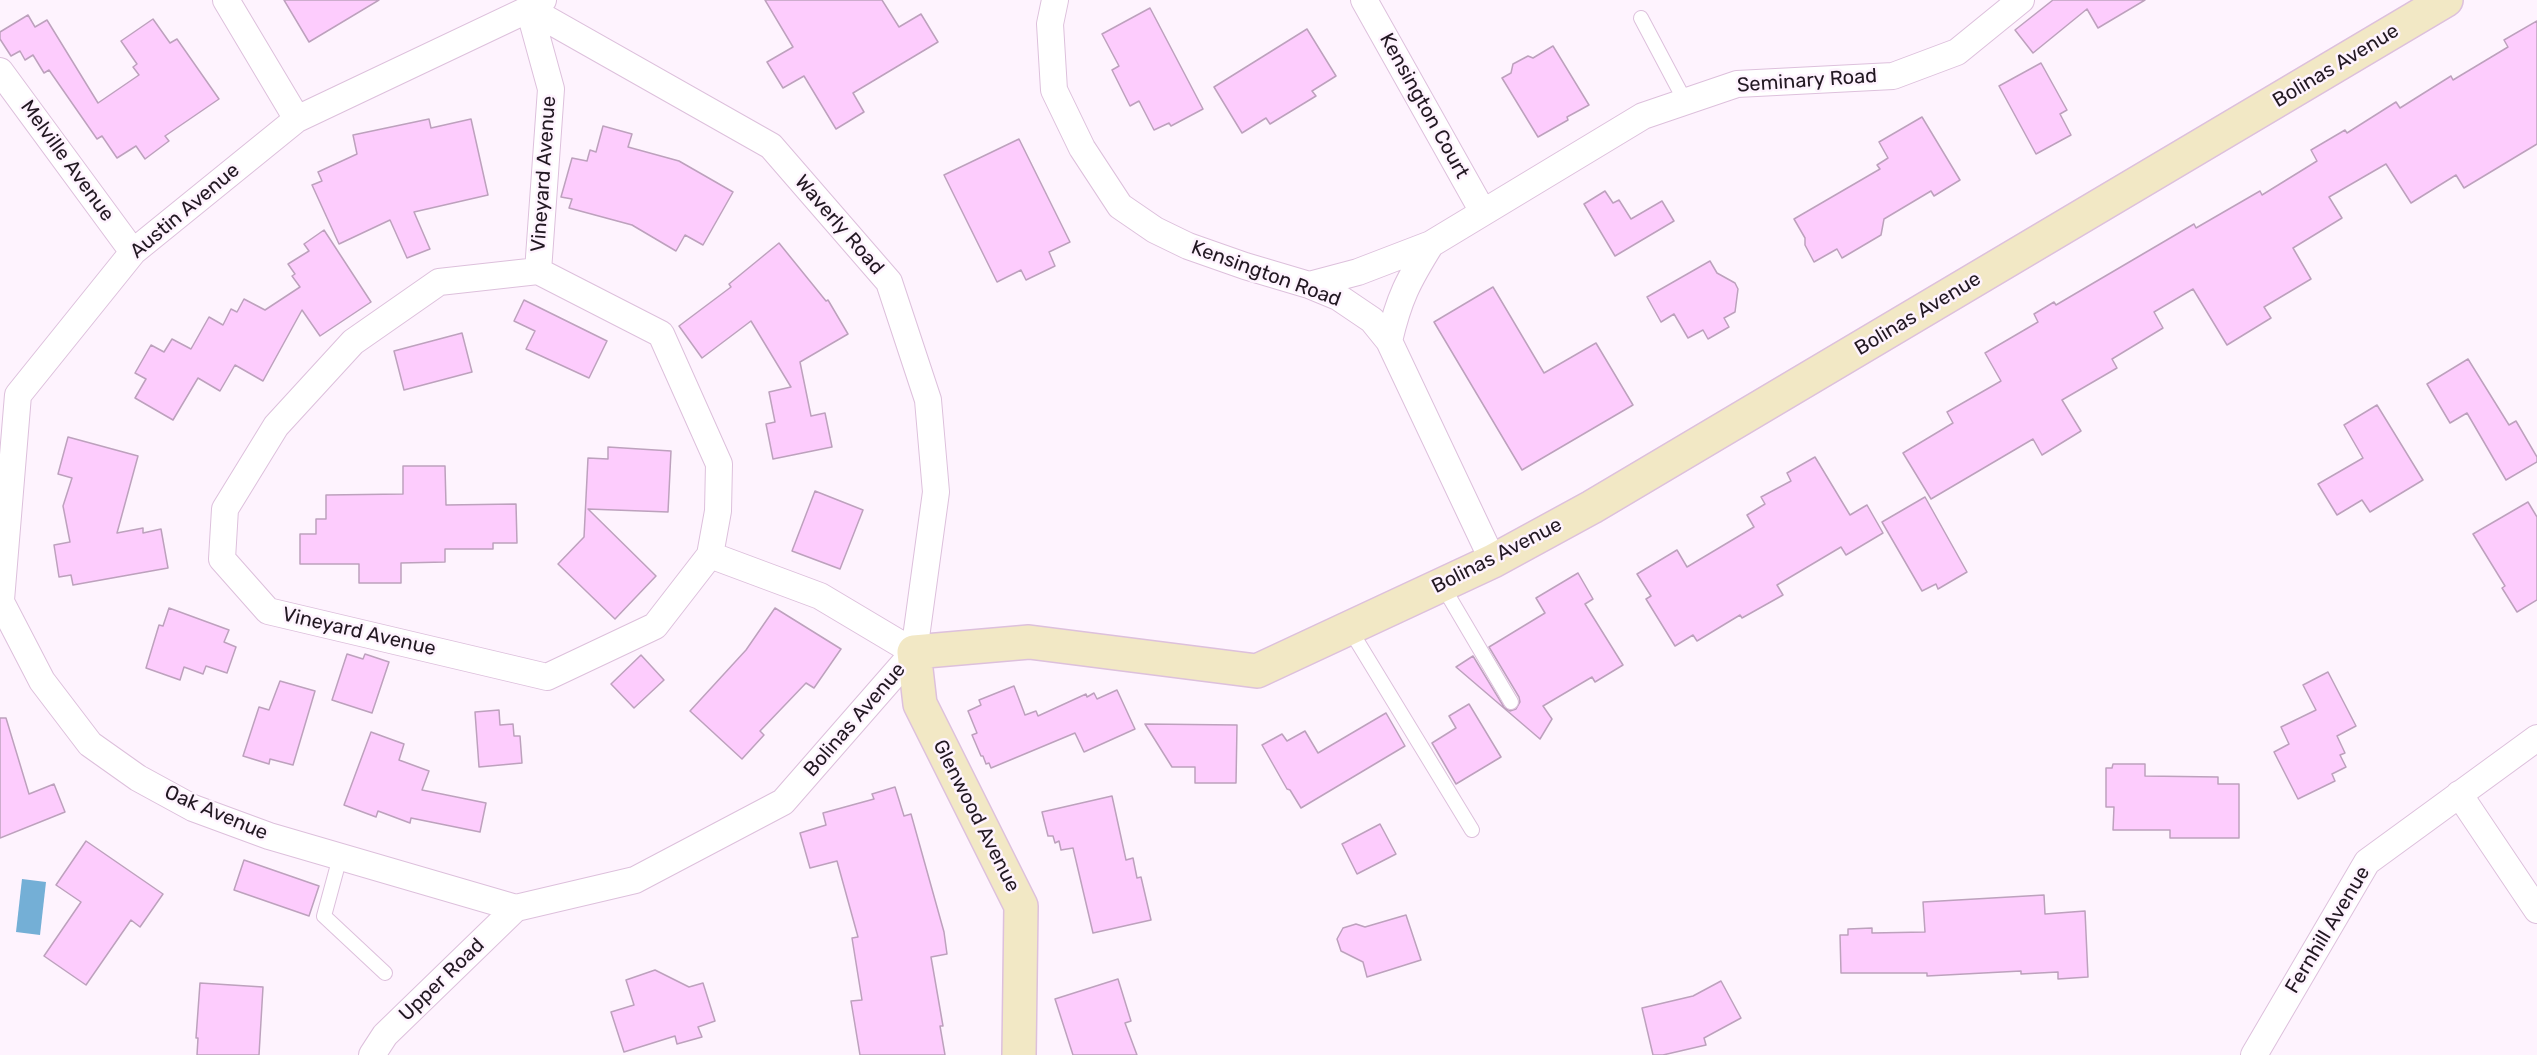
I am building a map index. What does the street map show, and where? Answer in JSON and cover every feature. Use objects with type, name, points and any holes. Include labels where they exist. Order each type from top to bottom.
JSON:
[{"type":"street","points":[[226,0],[297,119]]},
{"type":"street","name":"Kensington Road","points":[[1055,0],[1050,24],[1054,90],[1082,148],[1120,206],[1155,230],[1188,246],[1309,285],[1338,297],[1372,320],[1389,341],[1493,561]]},
{"type":"street","name":"Kensington Court","points":[[1364,0],[1484,212]]},
{"type":"street","name":"Seminary Road","points":[[1309,285],[1358,272],[1431,244],[1643,116],[1737,84],[1893,76],[1958,52],[2021,0]]},
{"type":"street","name":"Bolinas Avenue","points":[[516,908],[635,880],[783,802],[914,652],[1029,642],[1257,671],[1442,585],[1493,561],[1592,507],[2446,0]]},
{"type":"street","name":"Austin Avenue","points":[[0,600],[18,395],[133,252],[297,119],[536,4]]},
{"type":"street","name":"Vineyard Avenue","points":[[536,4],[550,89],[538,271]]},
{"type":"street","name":"Waverly Road","points":[[536,4],[771,147],[889,282],[928,400],[936,492],[914,652]]},
{"type":"street","name":"Melville Avenue","points":[[0,71],[133,252]]},
{"type":"street","name":"Seminary Road","points":[[1389,341],[1397,304],[1431,244]]},
{"type":"street","name":"Vineyard Avenue","points":[[538,271],[661,334],[719,464],[718,510],[710,555],[655,626],[547,677],[268,610],[222,559],[225,509],[276,426],[352,342],[439,282],[538,271]]},
{"type":"street","points":[[710,555],[820,596],[914,652]]},
{"type":"street","name":"Oak Avenue","points":[[0,600],[42,681],[90,744],[138,778],[193,808],[268,836],[516,908]]},
{"type":"street","name":"Glenwood Avenue","points":[[914,652],[920,704],[1021,906],[1018,1055]]},
{"type":"street","name":"Fernhill Avenue","points":[[2254,1055],[2367,862],[2537,738]]},
{"type":"street","points":[[2459,794],[2537,910]]},
{"type":"street","name":"Upper Road","points":[[372,1055],[385,1035],[516,908]]},
{"type":"lane","points":[[1641,18],[1685,101]]},
{"type":"lane","points":[[1442,585],[1511,702]]},
{"type":"lane","points":[[1349,628],[1472,830]]},
{"type":"lane","points":[[340,857],[324,916],[385,973]]},
{"type":"water","points":[[22,879],[46,882],[40,935],[16,932]]},
{"type":"building","points":[[284,0],[379,0],[309,42]]},
{"type":"building","points":[[765,0],[882,0],[899,27],[921,14],[938,42],[853,93],[864,112],[836,129],[804,76],[783,88],[767,62],[793,47]]},
{"type":"building","points":[[2053,0],[2145,0],[2098,28],[2087,9],[2033,53],[2015,30]]},
{"type":"building","points":[[1150,8],[1203,109],[1171,126],[1169,123],[1154,130],[1139,101],[1130,106],[1112,70],[1119,66],[1102,34]]},
{"type":"building","points":[[28,15],[35,27],[47,20],[98,103],[139,75],[133,67],[137,64],[121,41],[153,19],[170,43],[177,39],[219,99],[165,136],[169,141],[145,159],[136,146],[117,158],[102,136],[97,139],[49,70],[44,73],[33,55],[25,60],[20,51],[11,56],[0,39],[0,32]]},
{"type":"building","points":[[2537,21],[2537,144],[2464,188],[2456,175],[2411,203],[2386,164],[2329,197],[2342,218],[2293,248],[2311,279],[2264,307],[2271,318],[2227,345],[2193,289],[2154,312],[2163,328],[2112,359],[2117,368],[2062,400],[2081,431],[2042,455],[2033,439],[1931,499],[1903,453],[1953,423],[1947,412],[2001,381],[1985,353],[2038,322],[2034,314],[2054,302],[2056,305],[2194,224],[2196,228],[2260,191],[2262,195],[2317,161],[2311,150],[2345,130],[2347,133],[2396,102],[2400,108],[2451,76],[2453,80],[2508,47],[2504,40]]},
{"type":"building","points":[[1307,29],[1336,76],[1312,91],[1316,96],[1270,124],[1266,118],[1242,133],[1214,87]]},
{"type":"building","points":[[1553,46],[1589,105],[1538,137],[1502,78],[1511,73],[1513,64],[1528,56],[1533,58]]},
{"type":"building","points":[[2041,63],[2067,110],[2060,114],[2071,135],[2036,154],[1999,86]]},
{"type":"building","points":[[1922,117],[1960,180],[1934,196],[1931,191],[1884,219],[1881,235],[1842,258],[1837,249],[1814,262],[1805,245],[1805,238],[1794,219],[1880,169],[1877,165],[1888,158],[1879,142]]},
{"type":"building","points":[[429,119],[431,128],[471,119],[488,195],[414,212],[430,249],[407,258],[390,220],[339,244],[312,185],[322,181],[318,172],[357,154],[353,135]]},
{"type":"building","points":[[603,126],[632,134],[628,147],[679,161],[733,192],[703,245],[685,235],[676,251],[632,225],[569,208],[572,199],[561,197],[572,158],[587,161],[590,150],[596,152]]},
{"type":"building","points":[[1019,139],[1070,242],[1049,252],[1055,266],[1026,280],[1021,270],[997,282],[944,175]]},
{"type":"building","points":[[1605,191],[1613,203],[1619,200],[1631,219],[1662,201],[1674,221],[1615,256],[1584,204]]},
{"type":"building","points":[[324,230],[371,302],[320,336],[302,310],[263,381],[235,365],[220,391],[198,378],[173,420],[135,398],[146,379],[135,373],[151,345],[164,352],[172,339],[191,349],[209,317],[223,325],[231,309],[237,312],[244,299],[265,310],[300,287],[292,276],[295,274],[288,264],[309,251],[304,244]]},
{"type":"building","points":[[779,243],[826,301],[828,300],[848,334],[800,362],[811,416],[825,413],[832,447],[773,459],[766,424],[775,422],[769,392],[791,387],[751,321],[702,358],[679,326],[731,287],[729,284]]},
{"type":"building","points":[[1710,261],[1717,273],[1735,283],[1738,289],[1735,312],[1724,318],[1729,327],[1708,339],[1703,330],[1688,338],[1674,314],[1661,322],[1647,297]]},
{"type":"building","points":[[1493,287],[1544,373],[1596,343],[1633,405],[1522,470],[1434,322]]},
{"type":"building","points":[[524,300],[607,341],[589,378],[526,349],[535,331],[514,321]]},
{"type":"building","points":[[462,333],[472,372],[404,390],[394,351]]},
{"type":"building","points":[[2468,359],[2509,425],[2516,421],[2537,457],[2537,462],[2506,480],[2467,413],[2450,423],[2427,384]]},
{"type":"building","points":[[2377,405],[2423,480],[2370,512],[2362,500],[2337,515],[2318,484],[2363,458],[2344,425]]},
{"type":"building","points":[[68,437],[138,456],[117,533],[143,528],[143,533],[161,529],[168,568],[73,585],[71,575],[59,577],[54,545],[70,542],[63,506],[72,478],[58,474]]},
{"type":"building","points":[[608,447],[671,451],[668,512],[588,509],[656,576],[615,619],[558,564],[584,537],[588,458],[608,459]]},
{"type":"building","points":[[1815,457],[1850,515],[1867,505],[1883,533],[1846,555],[1841,547],[1777,585],[1783,595],[1742,618],[1740,615],[1697,641],[1693,635],[1675,646],[1646,599],[1651,596],[1637,574],[1677,550],[1687,567],[1754,527],[1747,515],[1765,504],[1761,497],[1791,481],[1787,473]]},
{"type":"building","points":[[403,466],[445,466],[446,505],[516,504],[517,543],[493,543],[493,549],[445,549],[445,562],[401,563],[401,583],[359,583],[359,564],[300,564],[300,534],[316,534],[316,519],[326,519],[326,495],[403,494]]},
{"type":"building","points":[[815,491],[863,510],[840,569],[792,551]]},
{"type":"building","points":[[1925,497],[1967,572],[1938,589],[1936,584],[1922,591],[1882,522]]},
{"type":"building","points":[[2528,502],[2537,517],[2537,600],[2517,612],[2502,588],[2505,586],[2473,534]]},
{"type":"building","points":[[1578,573],[1593,599],[1585,604],[1623,665],[1595,682],[1592,677],[1543,706],[1552,719],[1540,739],[1456,667],[1473,656],[1504,707],[1510,711],[1516,709],[1520,702],[1519,697],[1489,647],[1545,613],[1536,598]]},
{"type":"building","points":[[169,608],[229,630],[224,642],[236,647],[227,673],[206,666],[203,674],[184,667],[180,680],[146,668],[159,625],[163,626]]},
{"type":"building","points":[[775,608],[841,649],[814,688],[806,683],[760,731],[764,735],[742,759],[690,711],[746,650]]},
{"type":"building","points":[[347,654],[363,659],[365,654],[389,662],[372,713],[332,700]]},
{"type":"building","points":[[641,655],[664,680],[634,708],[611,684]]},
{"type":"building","points":[[2328,672],[2356,726],[2337,736],[2345,753],[2340,755],[2346,767],[2332,774],[2335,781],[2298,799],[2274,752],[2289,744],[2281,727],[2316,710],[2303,685]]},
{"type":"building","points":[[280,681],[315,691],[293,765],[270,759],[269,764],[243,756],[259,707],[269,710]]},
{"type":"building","points":[[1014,686],[1025,715],[1036,711],[1038,716],[1086,694],[1087,697],[1094,693],[1097,699],[1117,690],[1135,729],[1084,752],[1075,733],[991,768],[981,756],[972,735],[977,733],[968,711],[981,705],[979,700]]},
{"type":"building","points":[[1469,704],[1501,757],[1456,784],[1432,743],[1456,728],[1449,716]]},
{"type":"building","points":[[499,710],[500,725],[513,724],[514,736],[520,736],[522,763],[479,767],[475,712]]},
{"type":"building","points":[[1386,713],[1405,746],[1301,808],[1290,790],[1287,789],[1262,745],[1282,734],[1287,741],[1305,731],[1318,753]]},
{"type":"building","points":[[0,718],[6,718],[29,794],[54,784],[65,812],[0,838]]},
{"type":"building","points":[[1145,724],[1237,725],[1236,783],[1195,783],[1195,767],[1172,767]]},
{"type":"building","points":[[371,732],[404,744],[399,760],[429,771],[422,790],[486,803],[480,832],[411,818],[410,823],[378,811],[376,817],[344,805]]},
{"type":"building","points":[[2113,764],[2145,764],[2145,776],[2218,777],[2218,784],[2239,784],[2239,838],[2170,838],[2170,830],[2113,830],[2114,807],[2106,807],[2106,768],[2112,768]]},
{"type":"building","points":[[895,787],[904,816],[911,814],[944,932],[947,954],[931,957],[943,1026],[940,1026],[945,1055],[860,1055],[851,1001],[862,1000],[852,938],[858,937],[837,861],[810,868],[800,833],[826,825],[823,813],[874,799],[872,794]]},
{"type":"building","points":[[1112,796],[1126,860],[1133,858],[1137,878],[1141,877],[1151,920],[1093,933],[1073,848],[1061,850],[1059,841],[1055,843],[1053,836],[1048,836],[1042,812]]},
{"type":"building","points":[[1380,824],[1396,854],[1357,874],[1342,844]]},
{"type":"building","points":[[86,841],[163,894],[140,927],[131,920],[86,985],[44,956],[81,902],[56,885]]},
{"type":"building","points":[[244,860],[319,886],[309,916],[234,890]]},
{"type":"building","points":[[2044,895],[2045,914],[2085,911],[2088,977],[2058,979],[2058,972],[2021,974],[2021,971],[1927,976],[1927,973],[1841,973],[1840,935],[1848,935],[1848,929],[1872,928],[1872,933],[1925,932],[1923,902]]},
{"type":"building","points":[[1406,915],[1421,960],[1367,977],[1363,962],[1341,951],[1337,939],[1343,928],[1356,924],[1365,927]]},
{"type":"building","points":[[655,970],[689,987],[703,983],[715,1021],[698,1027],[702,1037],[677,1044],[675,1036],[624,1052],[611,1012],[634,1005],[626,980]]},
{"type":"building","points":[[1118,979],[1131,1021],[1125,1023],[1137,1055],[1073,1055],[1055,999]]},
{"type":"building","points":[[1721,981],[1741,1018],[1704,1038],[1706,1045],[1663,1055],[1653,1055],[1642,1008],[1693,996]]},
{"type":"building","points":[[200,983],[263,987],[259,1055],[197,1055]]}]
